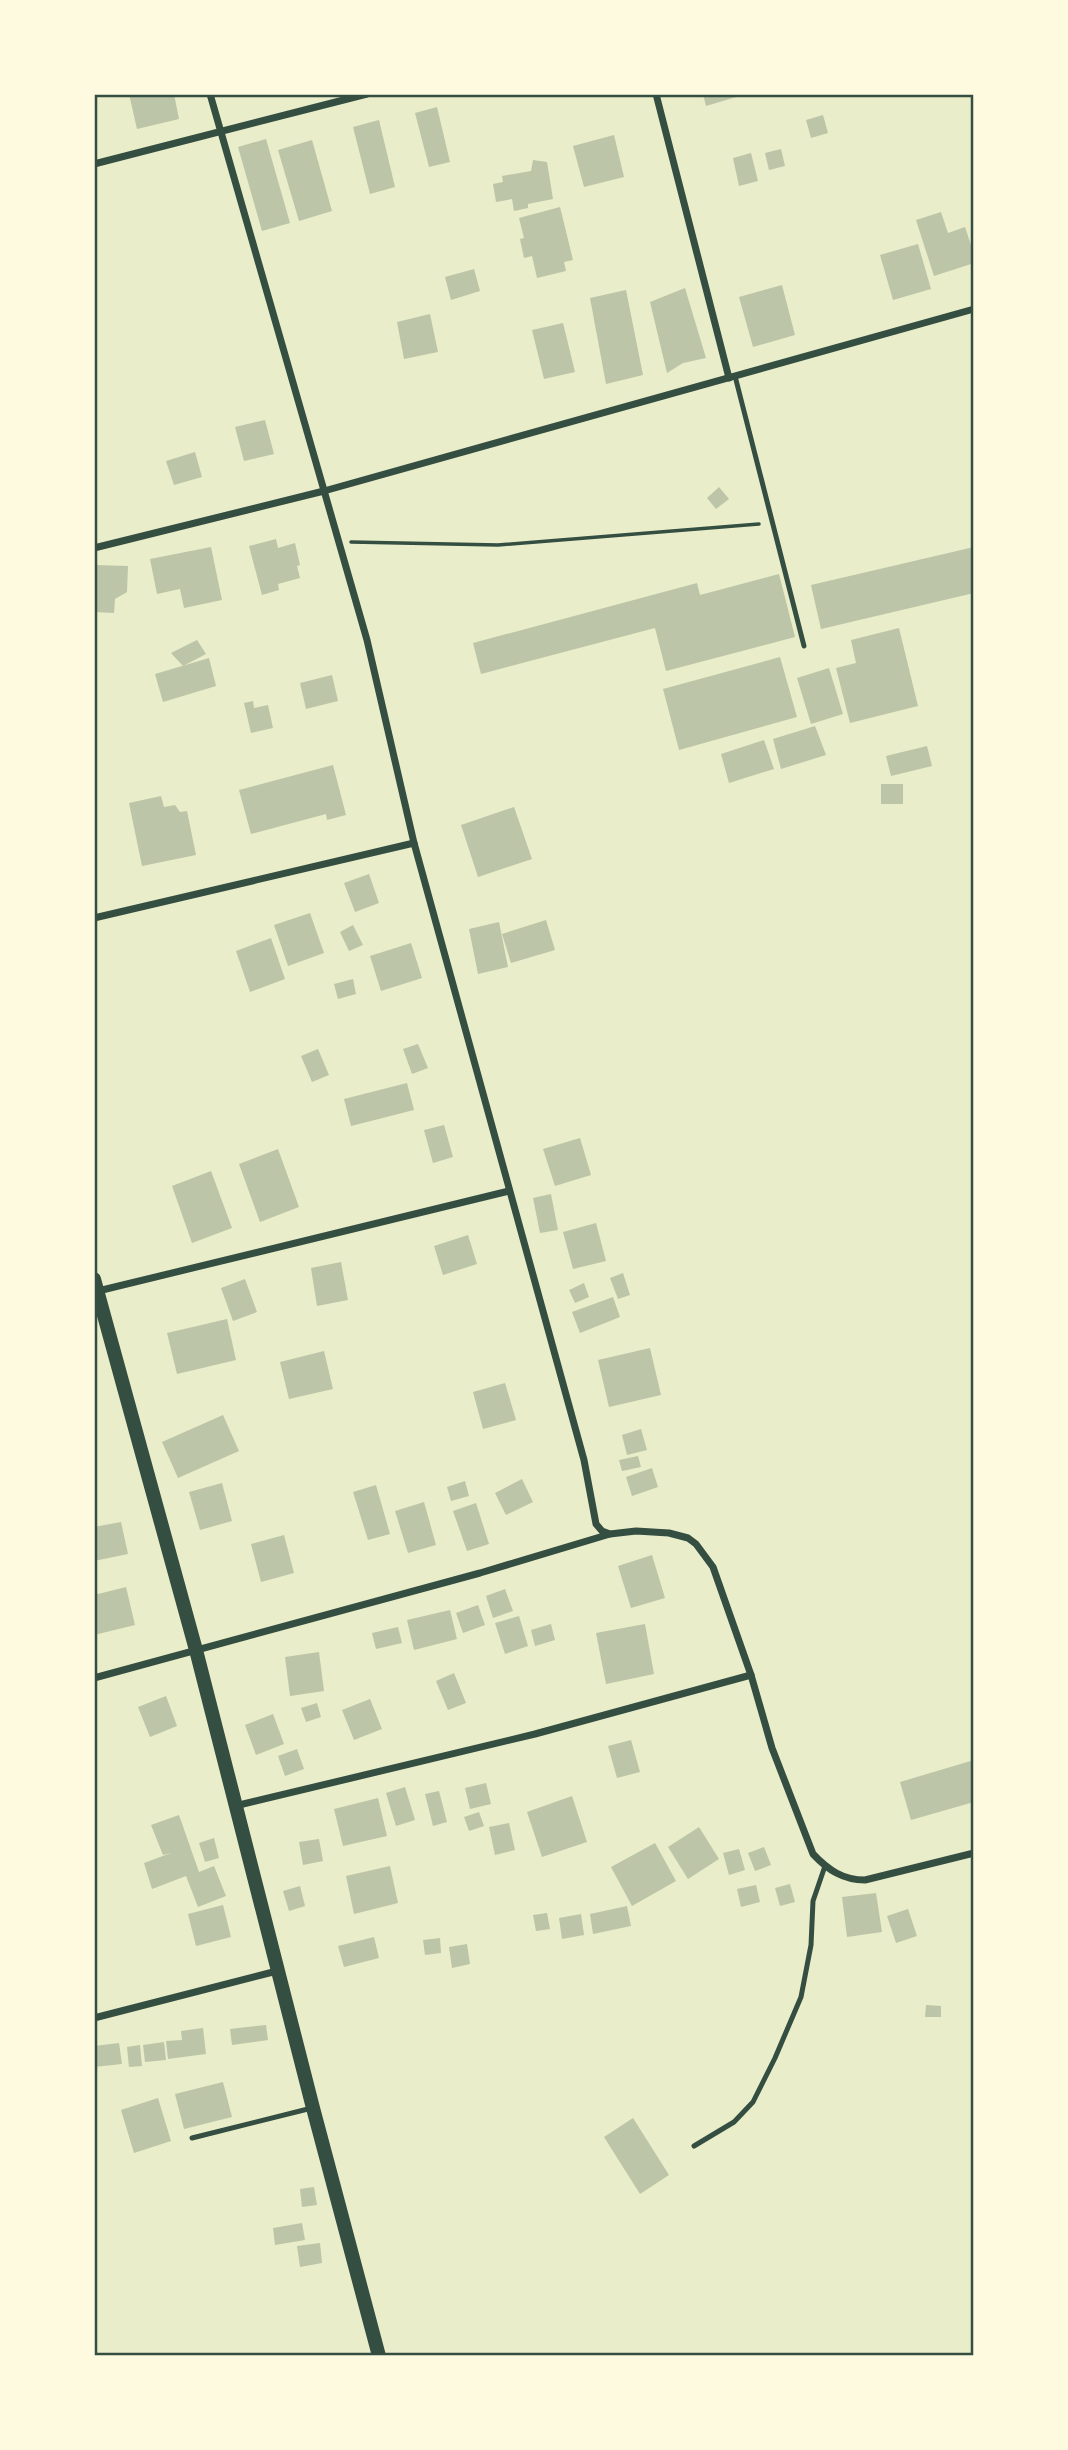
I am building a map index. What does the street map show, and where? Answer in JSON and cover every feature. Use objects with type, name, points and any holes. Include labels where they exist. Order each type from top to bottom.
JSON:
[{"type":"main road","points":[[96,1285],[196,1650],[234,1806],[379,2356]]},
{"type":"street","points":[[210,94],[367,640],[414,843],[584,1460],[596,1524],[602,1531],[610,1534]]},
{"type":"street","points":[[94,164],[367,94]]},
{"type":"street","points":[[656,94],[732,377]]},
{"type":"street","points":[[94,548],[324,491],[974,309]]},
{"type":"street","points":[[94,918],[414,843]]},
{"type":"street","points":[[96,1285],[509,1191]]},
{"type":"street","points":[[94,1678],[480,1573],[610,1534],[636,1531],[669,1533],[688,1538],[696,1544],[720,1581],[777,1761],[813,1854],[825,1866],[850,1880],[864,1880],[974,1853]]},
{"type":"street","points":[[234,1806],[535,1734],[751,1675]]},
{"type":"street","points":[[94,2018],[277,1971]]},
{"type":"lane","points":[[732,377],[804,646]]},
{"type":"lane","points":[[694,2146],[734,2122],[753,2102],[775,2058],[802,1997],[811,1945],[813,1901],[825,1866]]},
{"type":"lane","points":[[192,2138],[313,2108]]},
{"type":"path","points":[[339,542],[498,545],[773,523]]},
{"type":"building","points":[[129,94],[174,94],[179,119],[137,129]]},
{"type":"building","points":[[703,94],[743,94],[743,95],[706,106]]},
{"type":"building","points":[[437,107],[450,162],[429,167],[415,113]]},
{"type":"building","points":[[823,115],[828,133],[811,138],[806,120]]},
{"type":"building","points":[[379,120],[395,187],[370,194],[353,127]]},
{"type":"building","points":[[614,135],[624,177],[584,187],[573,146]]},
{"type":"building","points":[[266,139],[290,223],[262,231],[238,147]]},
{"type":"building","points":[[312,140],[332,211],[299,221],[278,150]]},
{"type":"building","points":[[781,149],[785,166],[769,170],[765,153]]},
{"type":"building","points":[[751,153],[758,181],[739,186],[733,158]]},
{"type":"building","points":[[533,160],[547,162],[553,199],[528,204],[528,208],[514,211],[512,199],[496,202],[493,184],[503,182],[502,176],[531,171]]},
{"type":"building","points":[[560,207],[573,260],[564,262],[566,271],[537,278],[532,256],[524,258],[520,239],[524,238],[519,218]]},
{"type":"building","points":[[941,212],[948,233],[965,227],[974,254],[974,263],[934,276],[916,220]]},
{"type":"building","points":[[918,244],[931,289],[893,300],[880,255]]},
{"type":"building","points":[[474,269],[480,291],[451,300],[445,277]]},
{"type":"building","points":[[782,285],[795,335],[753,347],[739,297]]},
{"type":"building","points":[[685,288],[706,358],[683,363],[667,373],[650,302]]},
{"type":"building","points":[[626,290],[643,375],[606,384],[590,298]]},
{"type":"building","points":[[430,314],[438,352],[404,359],[397,322]]},
{"type":"building","points":[[563,323],[575,372],[544,379],[532,330]]},
{"type":"building","points":[[265,420],[274,454],[244,461],[235,427]]},
{"type":"building","points":[[195,452],[202,477],[174,485],[166,461]]},
{"type":"building","points":[[719,487],[729,499],[716,509],[707,498]]},
{"type":"building","points":[[276,539],[278,548],[295,543],[300,578],[278,584],[279,590],[262,595],[249,546]]},
{"type":"building","points":[[211,547],[222,600],[184,608],[180,589],[157,594],[150,559]]},
{"type":"building","points":[[974,547],[974,593],[821,629],[811,585]]},
{"type":"building","points":[[94,565],[128,566],[127,592],[115,599],[114,613],[94,612]]},
{"type":"building","points":[[779,574],[795,637],[666,671],[655,628],[481,674],[473,643],[697,583],[700,595]]},
{"type":"building","points":[[899,628],[918,706],[850,723],[836,668],[856,663],[851,640]]},
{"type":"building","points":[[197,640],[206,654],[183,666],[171,653]]},
{"type":"building","points":[[780,657],[797,717],[679,750],[663,689]]},
{"type":"building","points":[[209,658],[216,686],[163,702],[155,674]]},
{"type":"building","points":[[829,668],[843,714],[811,724],[797,678]]},
{"type":"building","points":[[332,675],[338,701],[306,709],[300,683]]},
{"type":"building","points":[[253,701],[254,708],[268,705],[273,728],[251,733],[244,703]]},
{"type":"building","points":[[815,726],[826,755],[781,769],[773,739]]},
{"type":"building","points":[[764,740],[774,769],[729,783],[721,754]]},
{"type":"building","points":[[927,746],[932,766],[891,776],[886,756]]},
{"type":"building","points":[[333,765],[346,815],[327,820],[326,814],[251,834],[239,790]]},
{"type":"building","points":[[881,784],[903,784],[903,804],[881,804]]},
{"type":"building","points":[[161,796],[164,807],[175,805],[180,812],[187,811],[196,855],[142,866],[129,803]]},
{"type":"building","points":[[514,807],[532,859],[478,877],[461,825]]},
{"type":"building","points":[[369,874],[379,903],[355,912],[344,883]]},
{"type":"building","points":[[310,913],[324,953],[288,966],[274,925]]},
{"type":"building","points":[[546,920],[555,950],[511,963],[502,934]]},
{"type":"building","points":[[499,922],[508,967],[478,974],[469,929]]},
{"type":"building","points":[[353,925],[363,945],[349,951],[340,932]]},
{"type":"building","points":[[271,938],[285,979],[250,992],[236,951]]},
{"type":"building","points":[[411,943],[422,978],[381,991],[370,956]]},
{"type":"building","points":[[353,979],[356,994],[338,999],[334,984]]},
{"type":"building","points":[[418,1044],[428,1068],[412,1074],[403,1049]]},
{"type":"building","points":[[318,1049],[329,1075],[312,1082],[301,1056]]},
{"type":"building","points":[[407,1083],[414,1110],[351,1126],[344,1099]]},
{"type":"building","points":[[444,1125],[453,1157],[433,1163],[424,1130]]},
{"type":"building","points":[[580,1138],[591,1175],[555,1186],[543,1149]]},
{"type":"building","points":[[278,1149],[299,1207],[260,1222],[239,1164]]},
{"type":"building","points":[[211,1171],[232,1228],[192,1243],[172,1186]]},
{"type":"building","points":[[551,1194],[558,1230],[540,1233],[533,1198]]},
{"type":"building","points":[[596,1223],[606,1261],[573,1269],[563,1232]]},
{"type":"building","points":[[468,1235],[477,1264],[443,1275],[434,1246]]},
{"type":"building","points":[[341,1262],[348,1300],[317,1306],[311,1268]]},
{"type":"building","points":[[623,1273],[630,1295],[618,1299],[610,1278]]},
{"type":"building","points":[[245,1279],[257,1312],[233,1321],[221,1288]]},
{"type":"building","points":[[584,1283],[589,1297],[575,1303],[569,1290]]},
{"type":"building","points":[[613,1297],[620,1317],[580,1333],[572,1312]]},
{"type":"building","points":[[227,1319],[236,1360],[177,1374],[167,1333]]},
{"type":"building","points":[[650,1348],[661,1395],[609,1407],[598,1360]]},
{"type":"building","points":[[324,1351],[333,1389],[289,1399],[280,1362]]},
{"type":"building","points":[[505,1383],[516,1420],[483,1429],[473,1392]]},
{"type":"building","points":[[223,1415],[239,1451],[178,1478],[162,1442]]},
{"type":"building","points":[[641,1429],[647,1450],[627,1455],[622,1435]]},
{"type":"building","points":[[638,1456],[641,1467],[622,1471],[619,1460]]},
{"type":"building","points":[[652,1468],[658,1487],[632,1496],[626,1477]]},
{"type":"building","points":[[522,1479],[533,1502],[506,1515],[495,1493]]},
{"type":"building","points":[[465,1481],[469,1496],[451,1501],[447,1487]]},
{"type":"building","points":[[222,1483],[232,1521],[200,1530],[189,1492]]},
{"type":"building","points":[[376,1485],[390,1534],[368,1540],[353,1492]]},
{"type":"building","points":[[424,1502],[436,1545],[408,1553],[395,1511]]},
{"type":"building","points":[[476,1503],[489,1544],[467,1551],[453,1511]]},
{"type":"building","points":[[121,1522],[128,1554],[94,1561],[94,1527]]},
{"type":"building","points":[[284,1535],[294,1573],[261,1582],[251,1544]]},
{"type":"building","points":[[652,1555],[665,1598],[631,1608],[618,1566]]},
{"type":"building","points":[[126,1587],[135,1625],[94,1635],[94,1595]]},
{"type":"building","points":[[505,1589],[513,1611],[493,1618],[486,1596]]},
{"type":"building","points":[[478,1605],[485,1625],[463,1633],[456,1613]]},
{"type":"building","points":[[450,1610],[457,1639],[414,1650],[407,1620]]},
{"type":"building","points":[[519,1616],[528,1646],[505,1654],[495,1623]]},
{"type":"building","points":[[551,1624],[555,1640],[535,1646],[531,1630]]},
{"type":"building","points":[[645,1624],[654,1674],[606,1684],[596,1633]]},
{"type":"building","points":[[398,1627],[402,1643],[376,1649],[372,1633]]},
{"type":"building","points":[[319,1652],[324,1691],[290,1696],[285,1657]]},
{"type":"building","points":[[454,1673],[466,1703],[448,1710],[436,1681]]},
{"type":"building","points":[[166,1696],[177,1726],[150,1737],[138,1707]]},
{"type":"building","points":[[370,1699],[382,1729],[354,1740],[342,1710]]},
{"type":"building","points":[[317,1703],[321,1717],[306,1722],[301,1708]]},
{"type":"building","points":[[273,1714],[284,1744],[256,1755],[245,1725]]},
{"type":"building","points":[[631,1740],[640,1772],[617,1778],[608,1746]]},
{"type":"building","points":[[297,1749],[304,1769],[285,1776],[278,1756]]},
{"type":"building","points":[[974,1760],[974,1802],[911,1820],[900,1782]]},
{"type":"building","points":[[486,1783],[491,1804],[470,1809],[465,1788]]},
{"type":"building","points":[[405,1787],[415,1820],[396,1826],[386,1793]]},
{"type":"building","points":[[439,1791],[447,1822],[433,1826],[425,1794]]},
{"type":"building","points":[[572,1796],[587,1842],[542,1857],[527,1812]]},
{"type":"building","points":[[378,1798],[387,1836],[343,1846],[334,1809]]},
{"type":"building","points":[[479,1812],[484,1826],[469,1831],[464,1817]]},
{"type":"building","points":[[179,1815],[199,1872],[214,1866],[226,1896],[198,1907],[186,1876],[152,1889],[144,1863],[171,1853],[163,1855],[151,1825]]},
{"type":"building","points":[[509,1823],[515,1850],[495,1855],[489,1827]]},
{"type":"building","points":[[699,1827],[719,1859],[688,1879],[668,1847]]},
{"type":"building","points":[[214,1838],[219,1858],[205,1862],[199,1843]]},
{"type":"building","points":[[319,1839],[323,1861],[303,1865],[299,1842]]},
{"type":"building","points":[[655,1843],[676,1881],[632,1906],[611,1867]]},
{"type":"building","points":[[764,1847],[771,1865],[755,1871],[748,1853]]},
{"type":"building","points":[[739,1849],[745,1870],[729,1875],[723,1853]]},
{"type":"building","points":[[390,1866],[398,1903],[354,1914],[346,1876]]},
{"type":"building","points":[[790,1884],[795,1902],[780,1906],[775,1888]]},
{"type":"building","points":[[756,1885],[760,1902],[741,1907],[737,1889]]},
{"type":"building","points":[[300,1886],[305,1906],[289,1911],[283,1891]]},
{"type":"building","points":[[876,1893],[882,1932],[847,1937],[842,1897]]},
{"type":"building","points":[[223,1905],[231,1937],[196,1946],[188,1914]]},
{"type":"building","points":[[627,1906],[631,1926],[593,1934],[590,1914]]},
{"type":"building","points":[[908,1909],[917,1936],[896,1943],[887,1916]]},
{"type":"building","points":[[547,1913],[550,1929],[536,1931],[533,1915]]},
{"type":"building","points":[[581,1914],[584,1935],[562,1939],[559,1918]]},
{"type":"building","points":[[374,1937],[379,1958],[344,1967],[338,1946]]},
{"type":"building","points":[[440,1938],[441,1953],[425,1955],[423,1940]]},
{"type":"building","points":[[467,1944],[470,1964],[452,1968],[449,1947]]},
{"type":"building","points":[[926,2005],[941,2006],[941,2017],[925,2017]]},
{"type":"building","points":[[266,2025],[268,2040],[232,2045],[230,2029]]},
{"type":"building","points":[[203,2028],[206,2054],[168,2059],[166,2041],[182,2040],[181,2031]]},
{"type":"building","points":[[164,2042],[166,2060],[145,2062],[143,2045]]},
{"type":"building","points":[[119,2043],[122,2064],[94,2067],[94,2046]]},
{"type":"building","points":[[140,2045],[142,2066],[129,2067],[127,2047]]},
{"type":"building","points":[[223,2082],[232,2117],[184,2129],[175,2094]]},
{"type":"building","points":[[158,2098],[171,2141],[134,2153],[121,2110]]},
{"type":"building","points":[[633,2118],[669,2175],[640,2194],[604,2137]]},
{"type":"building","points":[[314,2187],[317,2205],[302,2207],[300,2189]]},
{"type":"building","points":[[302,2223],[305,2240],[275,2245],[273,2228]]},
{"type":"building","points":[[320,2243],[322,2263],[300,2267],[297,2246]]}]
